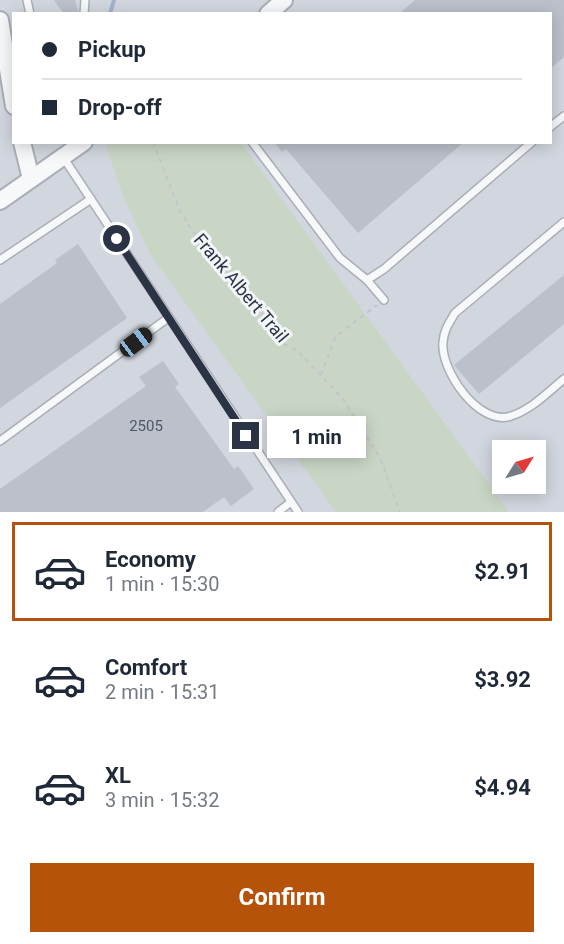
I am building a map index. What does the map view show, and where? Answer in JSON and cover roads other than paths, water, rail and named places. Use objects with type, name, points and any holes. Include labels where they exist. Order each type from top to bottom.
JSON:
[{"type":"street","points":[[270,12],[283,0]]},
{"type":"street","points":[[5,29],[8,98]]},
{"type":"street","points":[[22,144],[31,179]]},
{"type":"street","points":[[0,201],[81,144]]},
{"type":"lane","points":[[552,125],[564,116]]},
{"type":"lane","points":[[254,144],[340,258],[367,280],[384,300]]},
{"type":"lane","points":[[367,280],[384,269],[530,144]]},
{"type":"lane","points":[[63,157],[298,512]]},
{"type":"lane","points":[[0,260],[91,199]]},
{"type":"lane","points":[[564,222],[455,313],[445,328],[442,345],[450,374],[482,411],[496,417],[510,417],[531,405],[564,379]]},
{"type":"lane","points":[[0,441],[168,318]]},
{"type":"lane","points":[[279,512],[291,502]]},
{"type":"waterway","points":[[111,12],[114,0]]}]
